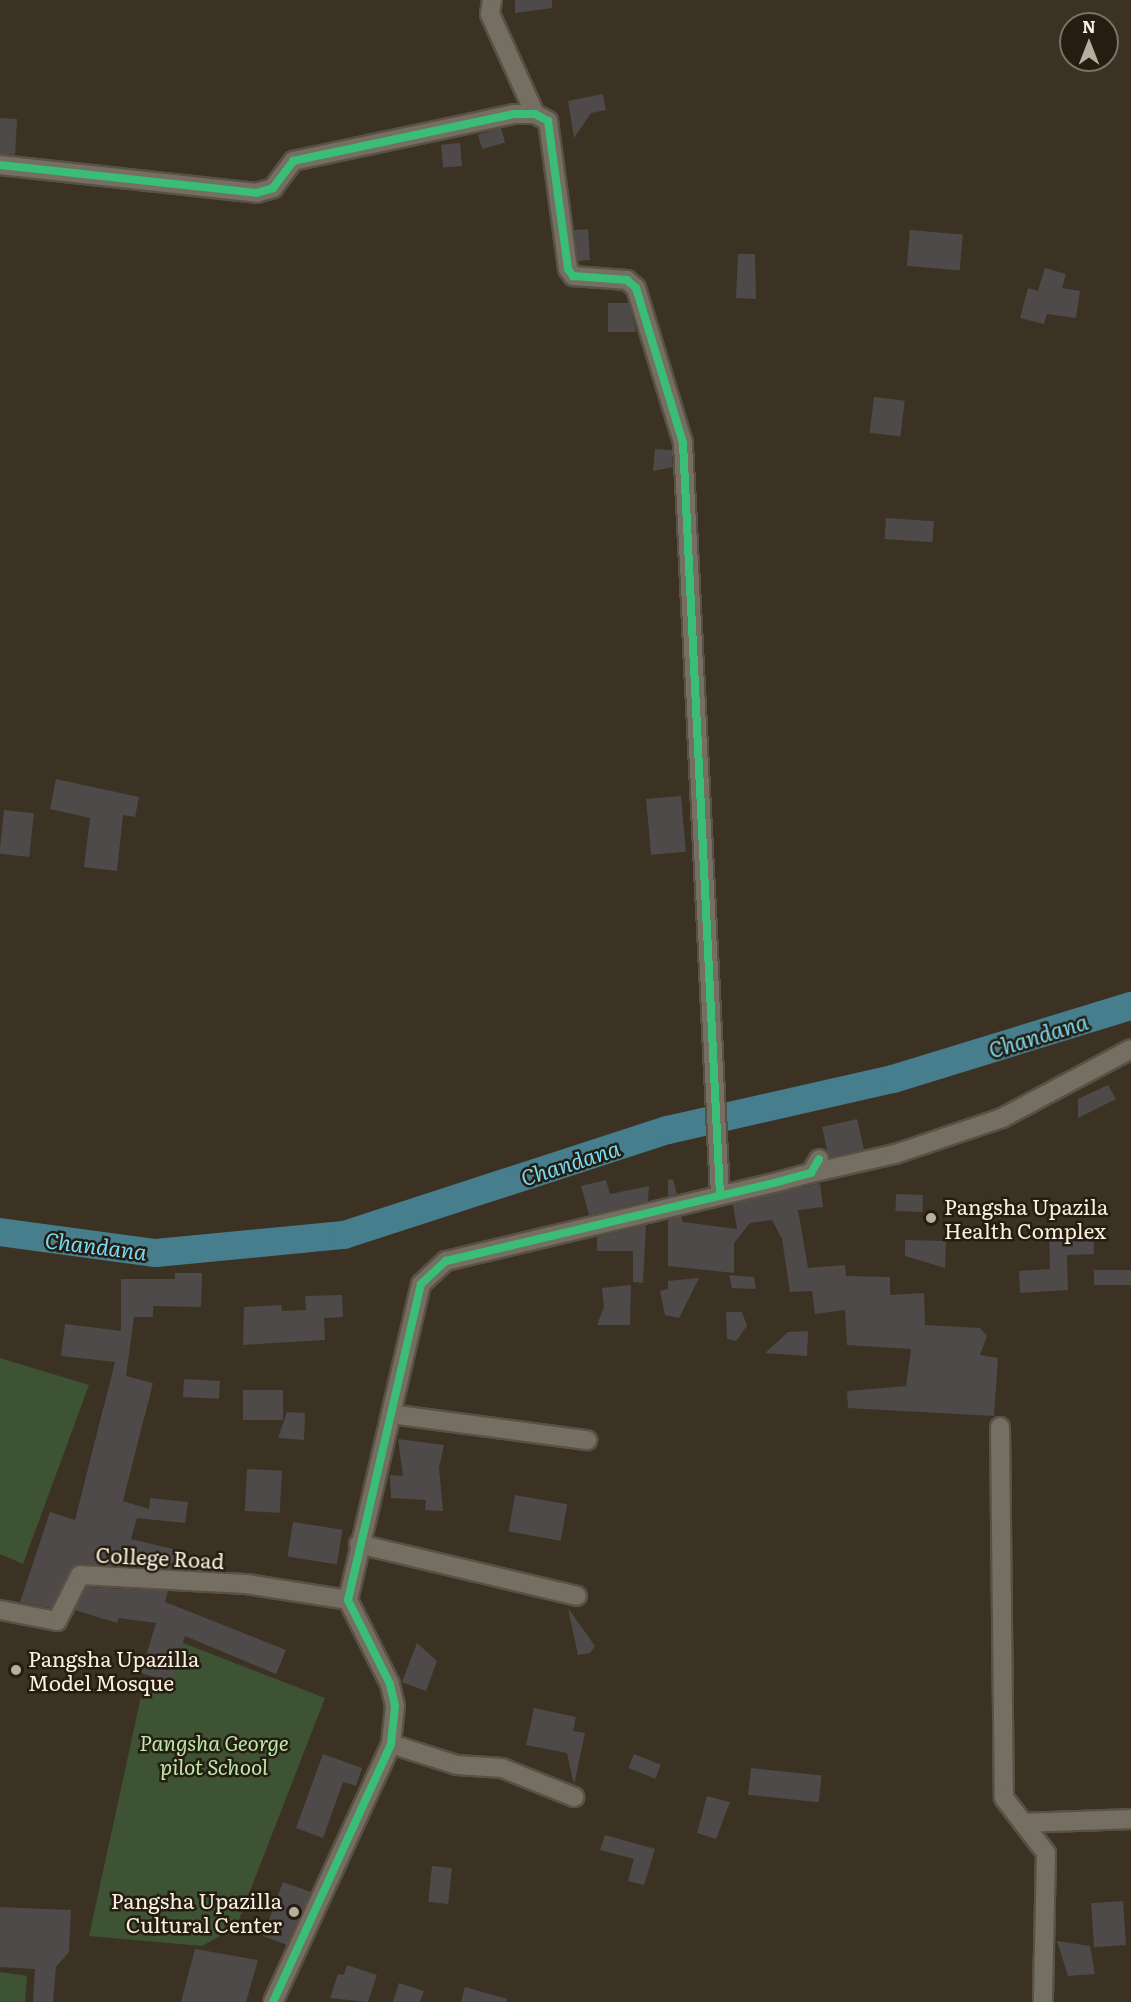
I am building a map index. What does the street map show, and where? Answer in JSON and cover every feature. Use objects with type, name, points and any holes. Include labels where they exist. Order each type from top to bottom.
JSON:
[{"type":"street","points":[[492,0],[490,14],[535,114],[548,121],[567,269],[573,276],[627,280],[636,288],[683,443],[720,1185]]},
{"type":"street","points":[[0,165],[256,194],[273,188],[293,162],[535,114]]},
{"type":"street","points":[[273,2002],[391,1744],[395,1706],[390,1684],[348,1600],[359,1544],[421,1284],[446,1261],[720,1185],[815,1166],[895,1154],[1002,1118],[1131,1049]]},
{"type":"street","points":[[391,1414],[587,1440]]},
{"type":"street","points":[[1000,1427],[1001,1751],[1004,1798],[1040,1841],[1047,1864],[1043,2002]]},
{"type":"street","points":[[359,1544],[577,1596]]},
{"type":"street","name":"College Road","points":[[0,1610],[57,1621],[80,1575],[246,1584],[348,1600]]},
{"type":"street","points":[[391,1744],[457,1765],[502,1768],[574,1797]]},
{"type":"street","points":[[1023,1823],[1131,1819]]},
{"type":"green space","points":[[0,1358],[89,1385],[23,1564],[0,1554]]},
{"type":"green space","name":"Pangsha George pilot School","points":[[183,1643],[325,1698],[236,1927],[202,1946],[89,1936],[143,1687],[164,1687]]},
{"type":"green space","points":[[0,1972],[27,1976],[25,2002],[0,2002]]},
{"type":"building","points":[[515,0],[552,0],[552,8],[515,13]]},
{"type":"building","points":[[603,94],[606,110],[591,113],[574,138],[568,101]]},
{"type":"building","points":[[0,118],[17,119],[15,155],[0,154]]},
{"type":"building","points":[[501,128],[505,142],[482,149],[478,135]]},
{"type":"building","points":[[460,143],[462,166],[443,168],[441,145]]},
{"type":"building","points":[[588,229],[590,260],[578,261],[574,230]]},
{"type":"building","points":[[910,230],[963,235],[960,270],[907,266]]},
{"type":"building","points":[[738,254],[755,254],[756,299],[736,298]]},
{"type":"building","points":[[1045,268],[1066,274],[1062,288],[1080,291],[1076,318],[1047,314],[1044,324],[1020,318],[1028,288],[1038,291]]},
{"type":"building","points":[[608,303],[629,303],[636,332],[608,332]]},
{"type":"building","points":[[874,397],[905,401],[900,437],[870,433]]},
{"type":"building","points":[[655,449],[672,450],[673,467],[653,471]]},
{"type":"building","points":[[886,518],[934,521],[932,542],[885,539]]},
{"type":"building","points":[[56,779],[139,797],[135,817],[123,815],[117,871],[84,867],[90,818],[50,809]]},
{"type":"building","points":[[681,796],[686,852],[651,855],[646,799]]},
{"type":"building","points":[[4,810],[34,813],[29,857],[0,854]]},
{"type":"building","points":[[1108,1085],[1116,1099],[1078,1118],[1078,1099]]},
{"type":"building","points":[[857,1119],[864,1149],[829,1157],[822,1127]]},
{"type":"building","points":[[673,1179],[677,1194],[668,1196],[668,1180]]},
{"type":"building","points":[[606,1180],[610,1194],[649,1186],[648,1201],[589,1215],[581,1186]]},
{"type":"building","points":[[820,1183],[823,1207],[798,1210],[808,1268],[845,1265],[846,1276],[890,1277],[890,1295],[924,1293],[925,1325],[980,1328],[987,1336],[980,1355],[998,1358],[994,1416],[848,1408],[847,1391],[906,1386],[911,1349],[847,1345],[845,1310],[815,1314],[812,1291],[790,1292],[782,1239],[772,1220],[750,1223],[734,1243],[734,1273],[668,1266],[668,1220],[681,1216],[683,1222],[737,1229],[733,1204]]},
{"type":"building","points":[[896,1194],[923,1195],[922,1212],[895,1211]]},
{"type":"building","points":[[646,1225],[643,1283],[633,1282],[633,1251],[597,1251],[597,1237]]},
{"type":"building","points":[[1093,1228],[1094,1254],[1067,1255],[1068,1290],[1020,1293],[1019,1271],[1050,1269],[1049,1230]]},
{"type":"building","points":[[905,1240],[946,1241],[945,1268],[905,1256]]},
{"type":"building","points":[[1094,1270],[1131,1270],[1131,1285],[1094,1285]]},
{"type":"building","points":[[175,1273],[202,1273],[201,1307],[153,1306],[153,1317],[134,1317],[126,1376],[153,1383],[123,1501],[149,1509],[150,1498],[188,1502],[185,1523],[137,1518],[131,1539],[177,1550],[173,1569],[80,1564],[70,1570],[51,1608],[20,1602],[50,1512],[75,1520],[115,1362],[61,1356],[65,1324],[121,1331],[121,1279],[175,1279]]},
{"type":"building","points":[[729,1275],[754,1277],[756,1289],[732,1288]]},
{"type":"building","points":[[699,1278],[679,1318],[665,1315],[660,1291],[668,1289],[668,1281]]},
{"type":"building","points":[[631,1285],[630,1325],[597,1325],[604,1307],[602,1288]]},
{"type":"building","points":[[342,1295],[343,1317],[324,1318],[325,1340],[243,1345],[244,1307],[281,1305],[282,1311],[306,1310],[305,1296]]},
{"type":"building","points":[[726,1312],[742,1312],[747,1326],[736,1341],[727,1339]]},
{"type":"building","points":[[808,1331],[807,1356],[765,1353],[788,1332]]},
{"type":"building","points":[[184,1379],[220,1381],[219,1399],[183,1397]]},
{"type":"building","points":[[243,1390],[283,1390],[283,1420],[243,1420]]},
{"type":"building","points":[[287,1412],[305,1413],[304,1440],[278,1438]]},
{"type":"building","points":[[398,1439],[444,1445],[439,1468],[443,1511],[425,1510],[426,1500],[391,1498],[390,1475],[403,1476]]},
{"type":"building","points":[[247,1469],[282,1471],[280,1513],[245,1511]]},
{"type":"building","points":[[515,1495],[567,1504],[561,1541],[509,1531]]},
{"type":"building","points":[[293,1522],[342,1530],[337,1564],[288,1557]]},
{"type":"building","points":[[87,1587],[168,1591],[165,1602],[286,1650],[276,1674],[185,1636],[171,1682],[141,1673],[156,1623],[119,1618],[117,1623],[75,1610]]},
{"type":"building","points":[[568,1608],[595,1646],[590,1653],[578,1655]]},
{"type":"building","points":[[417,1643],[437,1661],[426,1691],[402,1682]]},
{"type":"building","points":[[534,1708],[576,1717],[573,1731],[585,1733],[574,1785],[567,1753],[526,1745]]},
{"type":"building","points":[[323,1754],[362,1768],[356,1786],[343,1782],[323,1838],[296,1828]]},
{"type":"building","points":[[634,1754],[661,1765],[655,1779],[628,1768]]},
{"type":"building","points":[[751,1768],[822,1775],[819,1802],[748,1795]]},
{"type":"building","points":[[707,1796],[730,1802],[716,1839],[697,1833]]},
{"type":"building","points":[[605,1835],[655,1849],[644,1885],[628,1881],[634,1859],[600,1850]]},
{"type":"building","points":[[432,1866],[452,1868],[448,1904],[428,1902]]},
{"type":"building","points":[[283,1882],[311,1892],[287,1945],[263,1936]]},
{"type":"building","points":[[1123,1901],[1126,1945],[1094,1947],[1091,1903]]},
{"type":"building","points":[[0,1907],[71,1910],[69,1952],[56,1967],[53,2002],[33,2002],[35,1969],[0,1967]]},
{"type":"building","points":[[1057,1941],[1090,1946],[1095,1974],[1068,1976]]},
{"type":"building","points":[[195,1949],[258,1960],[246,2002],[181,2002]]},
{"type":"building","points":[[347,1965],[377,1975],[368,2002],[330,1998],[338,1974],[344,1975]]},
{"type":"building","points":[[399,1983],[424,1991],[420,2002],[393,2002]]},
{"type":"building","points":[[465,1987],[507,1999],[506,2002],[461,2002]]},
{"type":"waterway","name":"Chandana","points":[[0,1232],[156,1253],[344,1235],[668,1130],[893,1079],[1131,1006]]},
{"type":"cycle path","points":[[0,165],[256,193],[273,188],[293,161],[514,114],[535,114],[548,121],[568,269],[573,276],[627,280],[636,288],[683,443],[720,1193]]},
{"type":"cycle path","points":[[273,2002],[391,1744],[395,1706],[390,1684],[348,1600],[421,1284],[446,1261],[811,1173],[819,1159]]},
{"type":"place","name":"Pangsha Upazila Health Complex","points":[[931,1218]]},
{"type":"place","name":"Pangsha Upazilla Model Mosque","points":[[16,1670]]},
{"type":"place","name":"Pangsha Upazilla Cultural Center","points":[[294,1912]]}]
